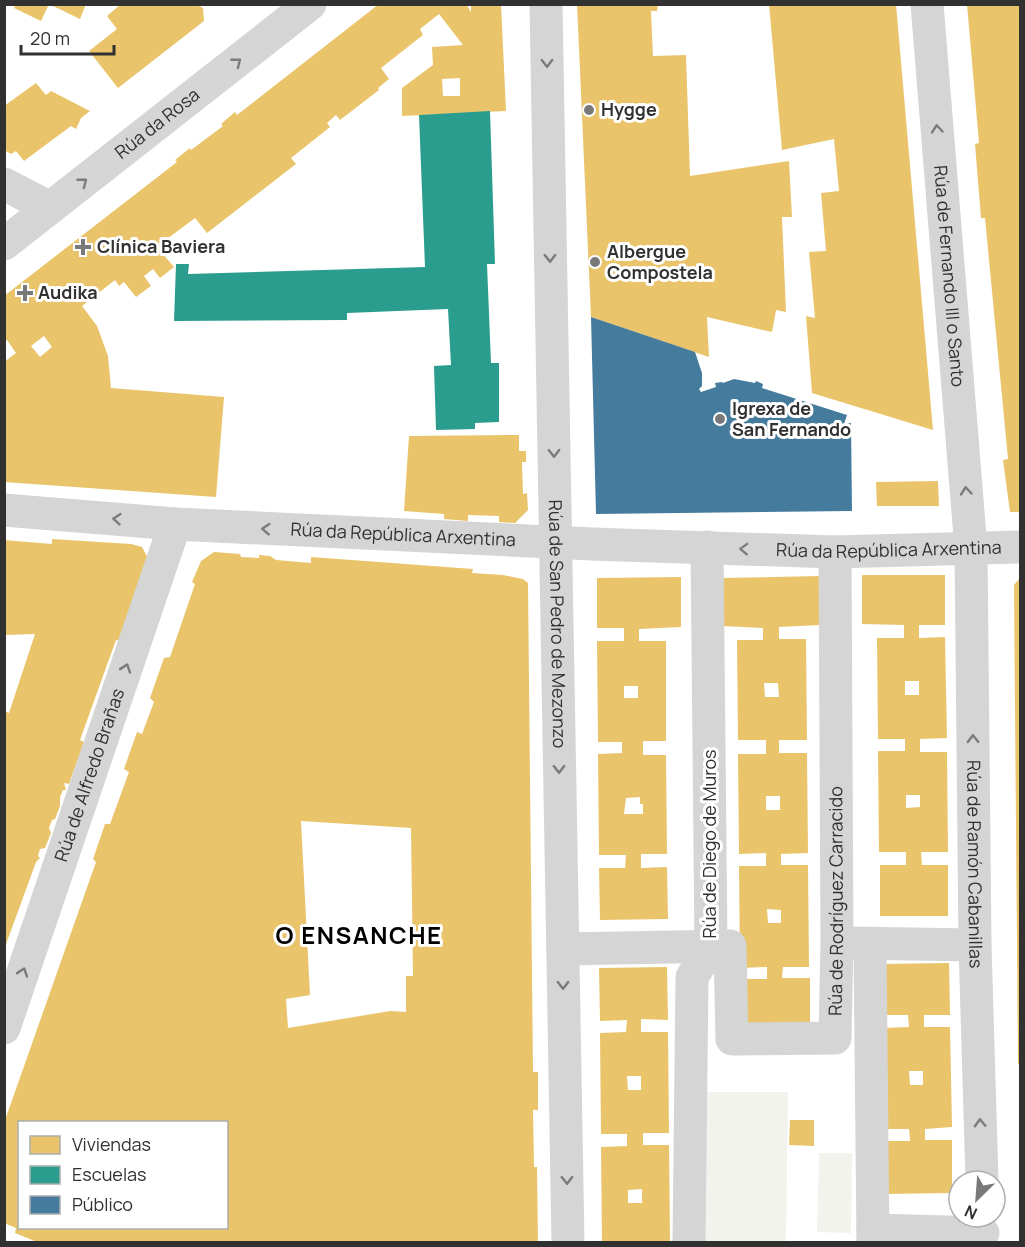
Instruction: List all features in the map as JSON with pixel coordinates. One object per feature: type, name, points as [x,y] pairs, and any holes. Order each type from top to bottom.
[{"type":"street","name":"Rúa de San Pedro de Mezonzo","points":[[546,4],[568,1242]]},
{"type":"street","name":"Rúa de Fernando III o Santo","points":[[927,4],[971,549]]},
{"type":"street","name":"Rúa da Rosa","points":[[4,244],[291,10]]},
{"type":"street","points":[[4,184],[50,208]]},
{"type":"street","name":"Rúa da República Arxentina","points":[[4,510],[175,524],[556,542],[835,552],[1020,547]]},
{"type":"street","name":"Rúa de Alfredo Brañas","points":[[4,1028],[175,524]]},
{"type":"street","name":"Rúa de Diego de Muros","points":[[689,1242],[692,977],[711,947],[707,547]]},
{"type":"street","name":"Rúa de Ramón Cabanillas","points":[[971,549],[975,945],[982,1169]]},
{"type":"street","name":"Rúa de Rodríguez Carracido","points":[[711,947],[730,946],[732,1039],[835,1038],[837,943],[835,552]]},
{"type":"street","points":[[837,943],[975,945]]},
{"type":"street","points":[[870,944],[873,1236],[983,1231]]},
{"type":"street","points":[[563,949],[711,947]]},
{"type":"shaded area","points":[[702,1092],[788,1092],[786,1242],[705,1242]]},
{"type":"shaded area","points":[[819,1153],[852,1153],[851,1233],[817,1232]]},
{"type":"building: Viviendas","points":[[16,4],[49,4],[41,21],[14,8]]},
{"type":"building: Viviendas","points":[[49,4],[86,4],[80,19]]},
{"type":"building: Viviendas","points":[[121,4],[196,4],[203,8],[204,21],[118,88],[89,51],[117,29],[107,16]]},
{"type":"building: Viviendas","points":[[379,4],[466,4],[471,12],[471,4],[501,4],[506,111],[402,116],[402,88],[433,65],[432,47],[463,45],[439,14],[420,29],[423,35],[381,68],[389,79],[378,88],[379,90],[340,120],[336,115],[327,123],[330,127],[291,158],[296,164],[207,233],[195,218],[163,242],[168,249],[162,253],[174,267],[160,278],[153,269],[144,276],[151,286],[136,297],[124,282],[119,286],[115,280],[82,306],[97,326],[108,356],[111,388],[224,397],[216,497],[4,482],[4,362],[16,353],[7,340],[4,342],[4,296],[177,162],[175,160],[190,148],[191,150],[223,126],[221,124],[235,112],[237,115]],"holes":[[[460,78],[460,96],[443,96],[442,79]],[[44,336],[52,347],[40,357],[31,346]]]},
{"type":"building: Viviendas","points":[[577,4],[658,4],[657,11],[651,11],[653,56],[686,55],[690,176],[789,161],[792,217],[782,217],[786,312],[776,310],[772,332],[707,317],[709,357],[591,317]]},
{"type":"building: Viviendas","points":[[769,4],[896,4],[933,430],[812,393],[806,316],[815,318],[809,252],[826,251],[821,193],[839,191],[834,139],[782,150]]},
{"type":"building: Viviendas","points":[[967,4],[1020,4],[1020,512],[1010,512],[1003,460],[1008,459],[985,218],[981,218],[975,144],[979,143]]},
{"type":"building: Viviendas","points":[[36,83],[46,95],[51,91],[90,111],[81,118],[76,129],[71,126],[24,161],[16,151],[11,154],[4,150],[4,106]]},
{"type":"building: Viviendas","points":[[519,435],[519,451],[526,451],[526,462],[522,462],[523,494],[527,493],[528,510],[515,523],[499,522],[499,516],[468,515],[468,521],[444,519],[444,514],[404,511],[409,436]]},
{"type":"building: Viviendas","points":[[938,481],[939,506],[877,506],[876,482]]},
{"type":"building: Viviendas","points":[[52,539],[131,544],[142,547],[149,560],[121,641],[116,640],[80,740],[84,742],[69,784],[64,783],[66,790],[63,790],[60,806],[49,828],[51,833],[45,848],[40,849],[38,856],[40,858],[36,862],[5,947],[4,711],[9,713],[35,634],[4,635],[4,540],[52,544]]},
{"type":"building: Viviendas","points":[[214,552],[240,554],[241,557],[270,556],[276,560],[311,563],[311,557],[473,569],[472,573],[503,575],[523,579],[528,583],[533,1072],[538,1072],[538,1110],[533,1110],[534,1167],[537,1167],[538,1242],[37,1242],[15,1233],[16,1228],[4,1223],[4,1123],[96,862],[93,859],[105,824],[110,824],[129,772],[124,769],[137,732],[142,734],[154,702],[150,698],[164,658],[170,657],[195,584],[192,582],[201,561]],"holes":[[[301,821],[411,828],[413,976],[406,976],[406,1012],[390,1011],[288,1028],[286,999],[310,995]]]},
{"type":"building: Viviendas","points":[[862,575],[945,575],[945,625],[919,625],[919,638],[945,637],[947,738],[920,739],[920,752],[947,752],[948,852],[921,852],[922,865],[948,865],[948,916],[880,916],[880,865],[906,865],[906,852],[879,852],[878,751],[905,751],[905,739],[878,739],[877,638],[904,638],[904,625],[862,624]],"holes":[[[905,681],[919,681],[919,695],[905,695]],[[906,795],[920,795],[920,807],[906,808]]]},
{"type":"building: Viviendas","points":[[820,576],[820,625],[779,627],[779,639],[806,639],[807,740],[779,740],[779,753],[807,753],[808,853],[781,854],[781,865],[808,865],[809,967],[783,967],[782,978],[810,978],[810,1031],[741,1033],[740,979],[767,979],[767,967],[740,968],[739,866],[766,866],[766,853],[739,854],[738,754],[766,754],[766,740],[738,740],[737,640],[763,640],[763,628],[722,626],[722,578]],"holes":[[[764,683],[778,683],[779,697],[765,697]],[[766,796],[780,796],[780,810],[766,810]],[[767,909],[781,910],[781,923],[768,923]]]},
{"type":"building: Viviendas","points":[[681,577],[681,627],[639,629],[639,641],[666,641],[666,741],[643,741],[643,755],[666,755],[667,854],[641,854],[641,868],[667,867],[668,919],[600,920],[599,868],[625,868],[626,855],[599,855],[598,754],[622,753],[622,742],[598,742],[597,641],[624,641],[624,628],[597,628],[597,578]],"holes":[[[624,686],[638,686],[638,698],[624,698]],[[640,797],[643,814],[624,814],[626,798]]]},
{"type":"building: Viviendas","points":[[1020,578],[1020,1064],[1018,1064],[1014,585]]},
{"type":"building: Viviendas","points":[[949,963],[950,1015],[924,1015],[924,1027],[950,1027],[952,1127],[925,1129],[925,1140],[952,1140],[952,1169],[947,1169],[947,1193],[883,1194],[883,1141],[910,1141],[909,1129],[882,1129],[882,1028],[909,1027],[908,1015],[882,1015],[882,964]],"holes":[[[909,1071],[923,1071],[923,1085],[910,1085]]]},
{"type":"building: Viviendas","points":[[667,967],[668,1020],[641,1019],[641,1032],[668,1032],[669,1133],[643,1133],[643,1145],[669,1145],[670,1242],[602,1242],[601,1147],[627,1146],[627,1134],[601,1134],[600,1033],[626,1032],[627,1020],[600,1021],[599,968]],"holes":[[[627,1076],[641,1076],[641,1090],[628,1090]],[[642,1189],[642,1203],[628,1203],[628,1190]]]},
{"type":"building: Viviendas","points":[[790,1120],[814,1120],[814,1146],[789,1145]]},
{"type":"building: Escuelas","points":[[490,111],[495,264],[487,264],[491,363],[499,363],[499,422],[475,423],[475,429],[436,430],[434,366],[451,365],[448,309],[347,313],[347,320],[174,321],[176,264],[189,264],[188,274],[425,267],[419,115]]},
{"type":"building: Público","name":"Igrexa de San Fernando","points":[[591,317],[695,352],[702,373],[702,386],[699,389],[701,392],[716,387],[715,383],[734,379],[755,383],[756,381],[763,384],[762,388],[847,415],[844,424],[851,423],[852,511],[596,514]]},
{"type":"place","name":"Hygge","points":[[589,110]]},
{"type":"place","name":"Clínica Baviera","points":[[83,247]]},
{"type":"place","name":"Albergue Compostela","points":[[595,262]]},
{"type":"place","name":"Audika","points":[[25,293]]},
{"type":"place","name":"Igrexa de San Fernando","points":[[720,419]]},
{"type":"district","name":"O ENSANCHE","points":[[359,936]]}]
